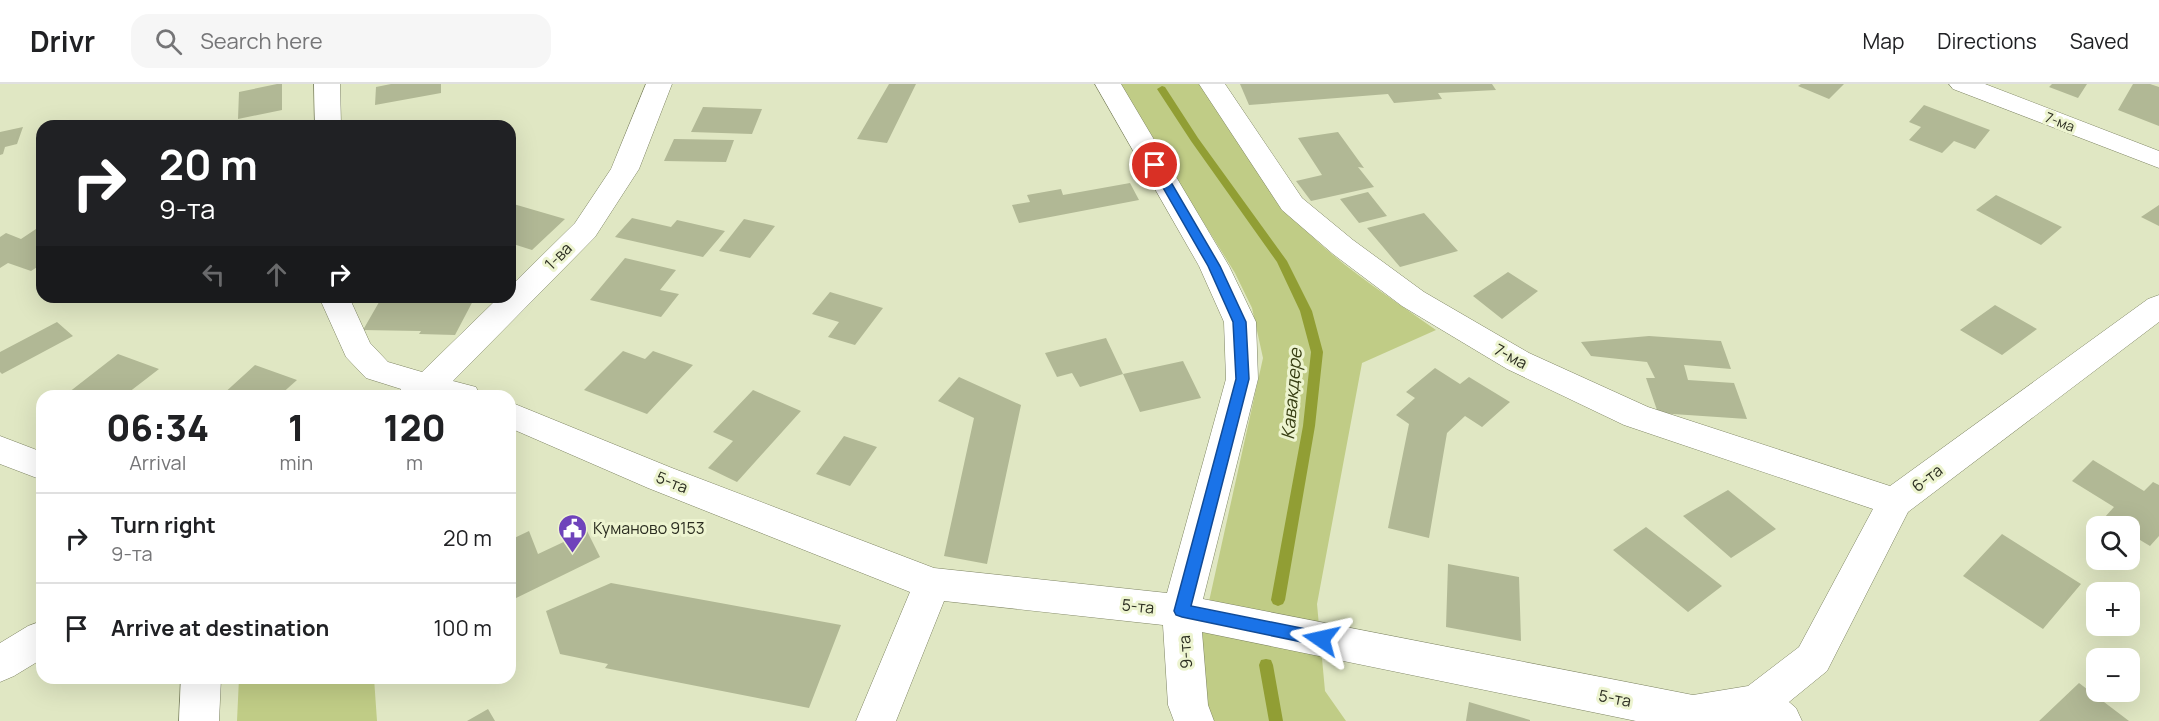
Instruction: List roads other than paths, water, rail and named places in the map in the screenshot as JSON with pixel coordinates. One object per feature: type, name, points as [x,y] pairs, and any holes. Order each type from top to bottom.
[{"type":"street","points":[[327,84],[328,120]]},
{"type":"street","name":"1-ва","points":[[516,298],[585,230],[625,169],[659,84]]},
{"type":"street","name":"9-та","points":[[1108,84],[1214,266],[1240,322],[1242,379],[1182,611],[1188,705],[1194,721]]},
{"type":"street","name":"7-ма","points":[[1212,84],[1292,204],[1343,247],[1413,299],[1518,361],[1636,416],[1895,502]]},
{"type":"street","name":"7-ма","points":[[1962,84],[2159,160]]},
{"type":"street","points":[[337,303],[357,349],[377,370],[419,390]]},
{"type":"street","name":"1-ва","points":[[422,390],[511,303]]},
{"type":"street","name":"6-та","points":[[1770,712],[1813,659],[1895,502],[2159,306]]},
{"type":"street","name":"5-та","points":[[516,417],[660,478],[932,584],[1182,611],[1693,714],[1770,712]]},
{"type":"street","points":[[0,449],[36,464]]},
{"type":"street","points":[[876,721],[932,584]]},
{"type":"street","points":[[0,664],[36,642]]},
{"type":"street","points":[[199,721],[201,684]]},
{"type":"waterway","name":"Кавакдере","points":[[1162,89],[1194,139],[1282,261],[1306,311],[1317,352],[1309,426],[1278,600]]},
{"type":"waterway","name":"Кавакдере","points":[[1266,665],[1276,721]]},
{"type":"place","name":"Куманово 9153","points":[[572,554]]}]
